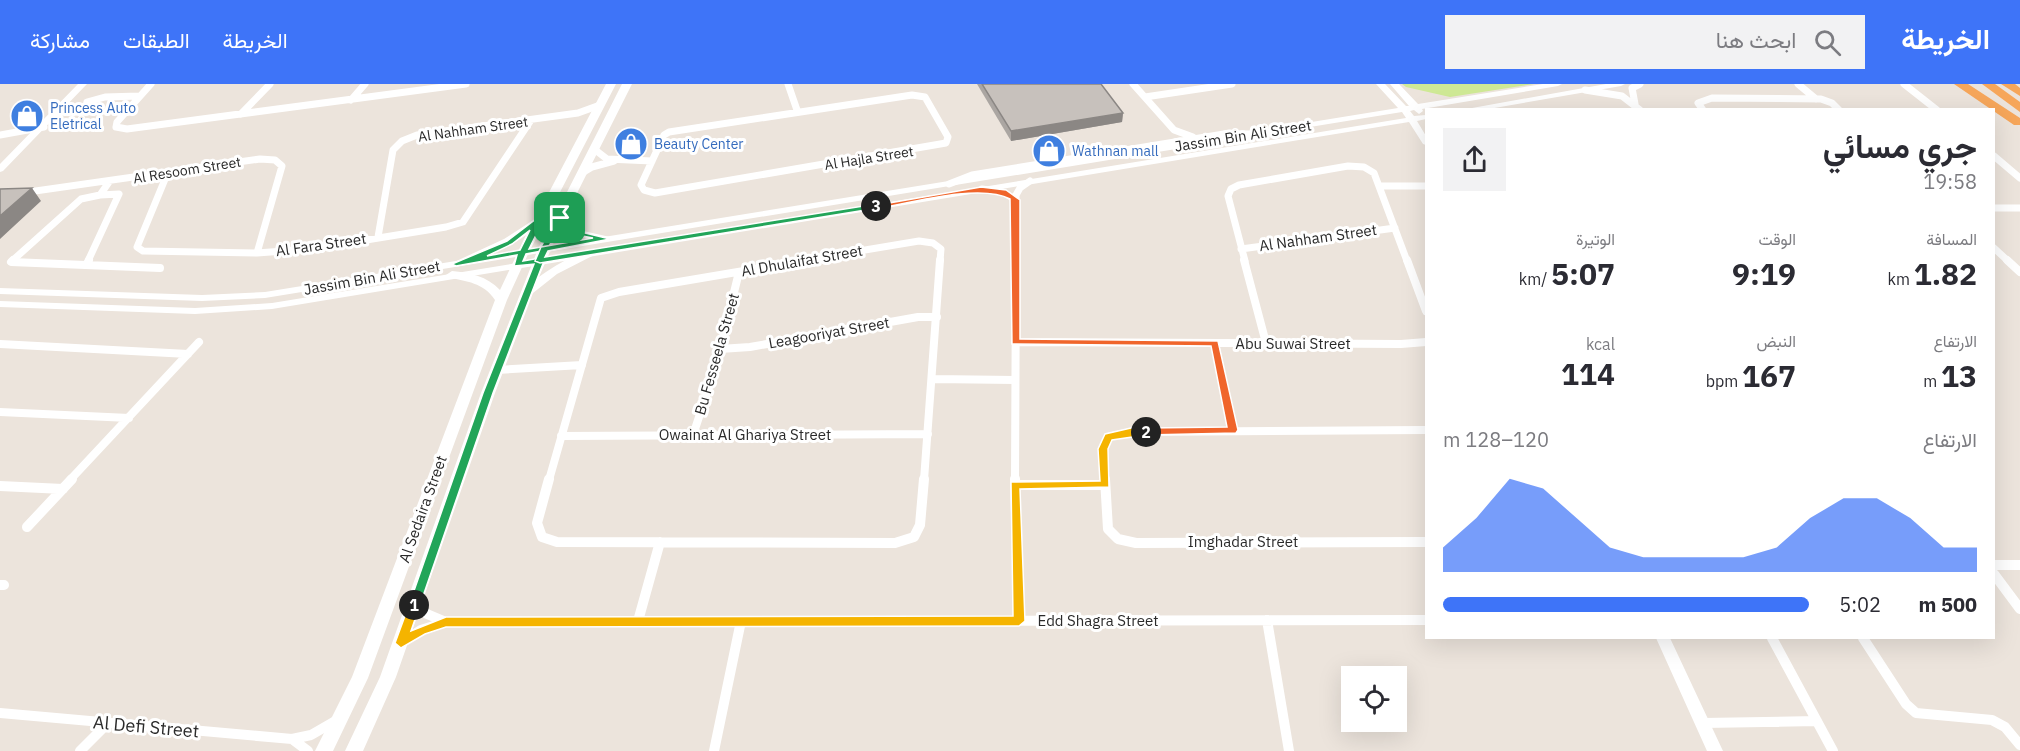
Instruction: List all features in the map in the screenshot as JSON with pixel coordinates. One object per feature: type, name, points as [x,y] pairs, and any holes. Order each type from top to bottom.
[{"type":"highway","points":[[1960,84],[2019,123]]},
{"type":"highway","points":[[1969,84],[2019,123]]},
{"type":"highway","points":[[1988,84],[2020,108]]},
{"type":"highway","points":[[2007,84],[2020,93]]},
{"type":"highway","points":[[2014,84],[2020,87]]},
{"type":"main road","name":"Al Sedaira Street","points":[[324,751],[360,678],[501,300],[523,252],[611,84]]},
{"type":"main road","name":"Al Sedaira Street","points":[[354,751],[401,643],[497,370],[542,255],[627,84]]},
{"type":"main road","points":[[560,218],[575,232],[606,239]]},
{"type":"main road","points":[[454,269],[510,242],[540,219]]},
{"type":"main road","points":[[528,292],[553,272],[594,252]]},
{"type":"main road","points":[[454,269],[487,283],[501,300]]},
{"type":"street","points":[[0,169],[44,127],[83,84]]},
{"type":"street","points":[[151,84],[117,122],[116,127],[127,129],[466,84]]},
{"type":"street","points":[[241,114],[270,84]]},
{"type":"street","points":[[351,100],[365,84]]},
{"type":"street","points":[[788,84],[797,111]]},
{"type":"street","points":[[1133,84],[1174,130],[1200,138]]},
{"type":"street","points":[[1145,97],[1232,84]]},
{"type":"street","points":[[1394,84],[1425,118]]},
{"type":"street","name":"Jassim Bin Ali Street","points":[[0,303],[220,311],[272,306],[454,269],[523,252],[542,255],[594,252],[1030,181],[1385,119],[1405,110],[1558,84]]},
{"type":"street","points":[[1477,108],[1621,84]]},
{"type":"street","points":[[1638,107],[1632,88],[1640,84]]},
{"type":"street","points":[[1798,84],[1813,99]]},
{"type":"street","points":[[1904,84],[1934,108]]},
{"type":"street","points":[[1381,85],[1405,110],[1425,139]]},
{"type":"street","points":[[1381,85],[1386,99],[1385,119],[1407,127],[1425,139]]},
{"type":"street","points":[[1583,90],[1617,94],[1638,107]]},
{"type":"street","points":[[1403,92],[1444,104]]},
{"type":"street","points":[[96,93],[109,97]]},
{"type":"street","name":"Al Hajla Street","points":[[920,95],[925,97],[948,137],[946,143],[939,146],[655,193],[644,190],[641,185],[664,135],[669,132],[797,111],[920,95]]},
{"type":"street","points":[[87,102],[109,97],[139,96]]},
{"type":"street","points":[[1702,108],[1698,103],[1712,98],[1813,99],[1828,101],[1837,108]]},
{"type":"street","name":"Al Nahham Street","points":[[378,237],[393,150],[402,141],[417,135],[572,114],[600,105]]},
{"type":"street","name":"Al Nahham Street","points":[[572,114],[586,115],[593,119]]},
{"type":"street","name":"Jassim Bin Ali Street","points":[[0,291],[136,297],[244,297],[304,290],[454,269],[517,264],[542,255],[606,239],[1255,134],[1385,119],[1425,119]]},
{"type":"street","name":"Al Fara Street","points":[[168,172],[137,247],[152,253],[257,253],[311,249],[446,227],[463,222],[531,120]]},
{"type":"street","points":[[0,135],[44,127]]},
{"type":"street","points":[[1168,143],[1174,137],[1174,130]]},
{"type":"street","points":[[14,134],[33,137]]},
{"type":"street","points":[[949,184],[972,175],[1200,138],[1255,134]]},
{"type":"street","points":[[594,149],[599,154],[616,161]]},
{"type":"street","points":[[1995,157],[2020,178]]},
{"type":"street","name":"Al Resoom Street","points":[[0,196],[260,159],[275,160],[282,165],[257,253]]},
{"type":"street","points":[[582,173],[592,167],[616,161],[652,161]]},
{"type":"street","points":[[1266,343],[1228,196],[1228,191],[1236,186],[1348,166],[1364,167],[1374,173],[1425,308]]},
{"type":"street","points":[[1019,621],[1015,485],[1016,200],[1017,192],[1030,181]]},
{"type":"street","points":[[100,195],[108,182]]},
{"type":"street","points":[[1380,186],[1425,186]]},
{"type":"street","points":[[981,189],[1003,192],[1016,200]]},
{"type":"street","points":[[87,264],[119,194],[81,199],[11,262],[160,268]]},
{"type":"street","points":[[1995,208],[2020,208]]},
{"type":"street","name":"Al Nahham Street","points":[[1241,249],[1395,228]]},
{"type":"street","name":"Al Dhulaifat Street","points":[[919,241],[933,243],[941,249],[937,317],[920,525],[914,537],[896,543],[557,542],[542,537],[537,523],[601,298],[619,292],[919,241]]},
{"type":"street","points":[[1995,249],[2020,272]]},
{"type":"street","name":"Bu Fesseela Street","points":[[693,435],[720,349],[739,272]]},
{"type":"street","name":"Leagooriyat Street","points":[[720,349],[750,347],[918,317],[937,317]]},
{"type":"street","points":[[27,527],[199,342]]},
{"type":"street","name":"Abu Suwai Street","points":[[1015,342],[1425,342]]},
{"type":"street","points":[[1215,343],[1233,430]]},
{"type":"street","points":[[0,344],[188,354]]},
{"type":"street","points":[[497,370],[582,365]]},
{"type":"street","points":[[933,379],[1015,380]]},
{"type":"street","points":[[0,412],[129,418]]},
{"type":"street","name":"Imghadar Street","points":[[1425,430],[1131,432],[1108,437],[1103,449],[1108,529],[1118,539],[1136,543],[1425,542]]},
{"type":"street","name":"Owainat Al Ghariya Street","points":[[561,436],[928,434]]},
{"type":"street","points":[[1015,485],[1105,485]]},
{"type":"street","points":[[0,486],[63,489]]},
{"type":"street","points":[[638,621],[660,542]]},
{"type":"street","points":[[1995,565],[2020,565]]},
{"type":"street","points":[[1995,575],[2020,609]]},
{"type":"street","name":"Edd Shagra Street","points":[[415,603],[428,614],[446,622]]},
{"type":"street","points":[[1267,620],[1289,751]]},
{"type":"street","name":"Edd Shagra Street","points":[[401,643],[421,630],[446,622],[1425,620]]},
{"type":"street","points":[[714,751],[741,621]]},
{"type":"street","points":[[1663,639],[1715,751]]},
{"type":"street","points":[[1773,639],[1833,751]]},
{"type":"street","points":[[1864,639],[1906,704],[1917,713],[1992,720],[2005,727],[2020,745]]},
{"type":"street","name":"Al Defi Street","points":[[0,713],[292,739],[321,730],[341,717]]},
{"type":"street","points":[[1702,723],[1817,721]]},
{"type":"street","points":[[80,751],[107,724]]},
{"type":"street","points":[[292,739],[308,751]]},
{"type":"green space","points":[[1402,84],[1534,84],[1450,97],[1406,87]]},
{"type":"building","name":"Wathnan mall","points":[[982,84],[1101,84],[1123,113],[1011,131]]},
{"type":"building","points":[[32,188],[0,216],[0,189]]},
{"type":"place","name":"Princess Auto Eletrical","points":[[27,116]]},
{"type":"place","name":"Beauty Center","points":[[631,144]]},
{"type":"place","name":"Wathnan mall","points":[[1049,151]]},
{"type":"route","points":[[560,218],[544,249],[523,252],[456,264],[493,251],[510,242],[540,219],[523,252],[517,264],[540,261],[488,393],[401,643],[421,630],[446,622],[1019,621],[1015,485],[1105,485],[1103,449],[1108,437],[1131,432],[1233,430],[1215,343],[1015,342],[1016,200],[1003,192],[981,189],[540,261],[544,249],[606,239],[581,235],[567,227],[560,218]]}]
